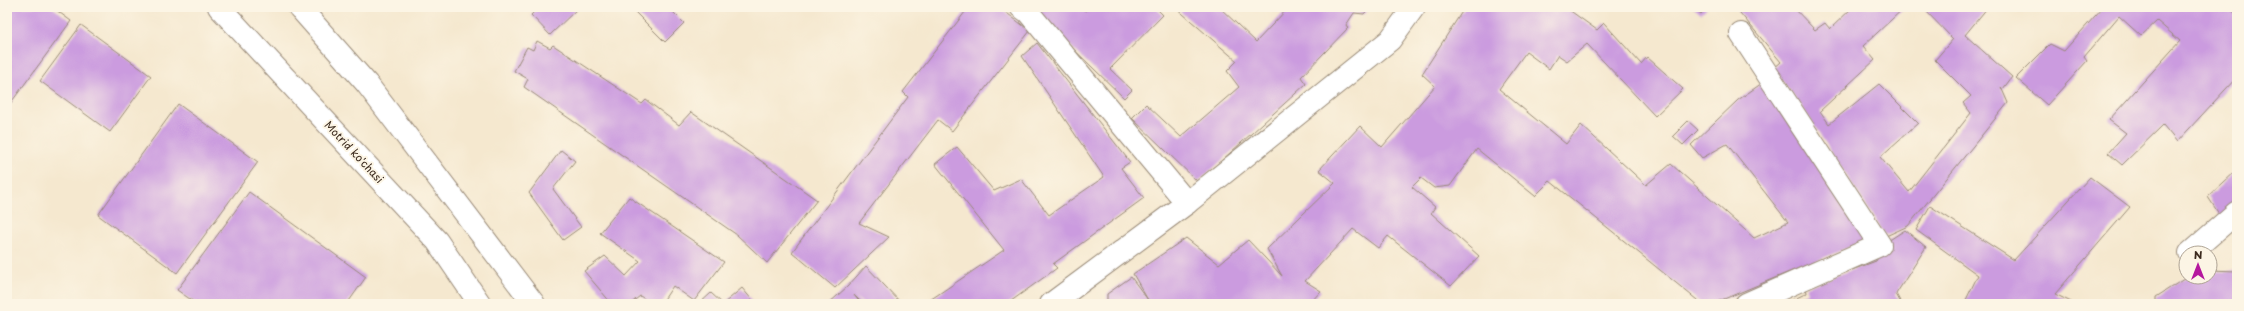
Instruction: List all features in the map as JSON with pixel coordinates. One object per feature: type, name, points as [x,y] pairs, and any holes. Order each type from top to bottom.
[{"type":"street","name":"Motrid ko'chasi","points":[[219,7],[437,241],[480,304]]},
{"type":"street","points":[[299,7],[367,84],[534,304]]},
{"type":"street","points":[[1021,7],[1028,12],[1187,203]]},
{"type":"street","points":[[1051,304],[1187,203],[1390,40],[1414,7]]},
{"type":"street","points":[[1741,34],[1880,245],[1746,304]]},
{"type":"street","points":[[2199,245],[2237,212]]},
{"type":"building","points":[[7,7],[52,7],[71,21],[7,108]]},
{"type":"building","points":[[539,7],[579,7],[550,35],[531,15]]},
{"type":"building","points":[[630,7],[668,7],[684,23],[665,42]]},
{"type":"building","points":[[969,7],[999,7],[1030,31],[952,131],[938,120],[859,223],[889,237],[835,288],[792,252],[908,97],[903,92]]},
{"type":"building","points":[[1030,7],[1081,7],[1085,11],[1090,7],[1155,7],[1163,15],[1110,69],[1132,90],[1124,98]]},
{"type":"building","points":[[1175,7],[1219,7],[1256,42],[1289,7],[1370,7],[1364,14],[1354,13],[1346,25],[1348,28],[1301,77],[1306,84],[1198,182],[1132,118],[1146,104],[1181,137],[1239,87],[1227,71],[1237,61]]},
{"type":"building","points":[[1465,7],[1565,7],[1597,30],[1604,23],[1641,64],[1647,57],[1683,89],[1655,116],[1587,44],[1567,61],[1558,55],[1549,69],[1526,52],[1499,89],[1566,144],[1581,125],[1646,185],[1671,164],[1754,238],[1788,222],[1727,144],[1702,158],[1691,145],[1738,100],[1765,81],[1811,147],[1864,241],[1712,304],[1702,304],[1550,181],[1535,196],[1477,149],[1450,186],[1434,188],[1421,178],[1412,187],[1435,207],[1431,213],[1479,256],[1451,286],[1388,236],[1378,248],[1353,229],[1305,281],[1321,291],[1309,304],[1107,304],[1107,294],[1131,277],[1148,300],[1133,274],[1186,238],[1219,264],[1248,240],[1282,276],[1267,249],[1335,183],[1319,170],[1360,126],[1382,147],[1435,86],[1422,74]]},
{"type":"building","points":[[1693,7],[1707,7],[1701,14]]},
{"type":"building","points":[[1735,7],[1793,7],[1815,30],[1825,23],[1830,29],[1853,7],[1905,7],[1863,46],[1875,60],[1820,111],[1829,124],[1879,84],[1918,123],[1880,157],[1909,192],[1971,113],[1963,103],[1971,96],[1935,60],[1953,39],[1922,7],[1988,7],[1965,35],[2012,77],[2003,89],[2001,87],[2008,103],[1908,226],[1886,236],[1800,104],[1773,69],[1781,62]]},
{"type":"building","points":[[2103,7],[2228,7],[2237,15],[2237,77],[2177,142],[2163,125],[2122,165],[2108,153],[2126,133],[2109,120],[2180,41],[2157,21],[2141,36],[2119,16],[2084,57],[2087,61],[2047,105],[2016,78],[2050,44],[2064,51]]},
{"type":"building","points":[[81,25],[151,76],[110,132],[40,81]]},
{"type":"building","points":[[537,41],[550,48],[553,45],[642,104],[646,100],[679,125],[691,112],[817,200],[767,263],[737,235],[524,87],[528,79],[514,71],[527,47],[533,50]]},
{"type":"building","points":[[1037,43],[1130,162],[1121,168],[1144,198],[1053,264],[1057,268],[1007,304],[924,304],[1004,250],[935,164],[957,147],[994,191],[1021,179],[1049,215],[1104,177],[1022,56]]},
{"type":"building","points":[[178,104],[258,162],[177,273],[98,215]]},
{"type":"building","points":[[1688,121],[1698,130],[1683,145],[1673,136]]},
{"type":"building","points":[[561,150],[575,161],[553,189],[581,227],[563,240],[529,193]]},
{"type":"building","points":[[2237,170],[2237,203],[2221,217],[2208,197]]},
{"type":"building","points":[[2090,177],[2130,207],[2055,294],[2075,304],[1964,304],[1978,275],[1916,230],[1930,206],[2014,260]]},
{"type":"building","points":[[249,192],[366,277],[347,304],[197,304],[177,290]]},
{"type":"building","points":[[629,197],[724,262],[694,301],[673,286],[661,304],[652,304],[640,296],[630,304],[612,304],[584,271],[605,256],[626,276],[640,261],[600,233]]},
{"type":"building","points":[[1905,230],[1926,247],[1896,294],[1901,303],[1784,304],[1807,293],[1806,287],[1876,261],[1888,241]]},
{"type":"building","points":[[866,266],[902,304],[863,304],[854,295],[861,304],[828,304],[847,287]]},
{"type":"building","points":[[2218,270],[2237,271],[2237,304],[2156,304],[2156,297],[2178,283],[2178,285],[2218,285]]},
{"type":"building","points":[[742,288],[753,301],[750,304],[723,304]]},
{"type":"building","points":[[711,293],[723,304],[699,304]]}]
